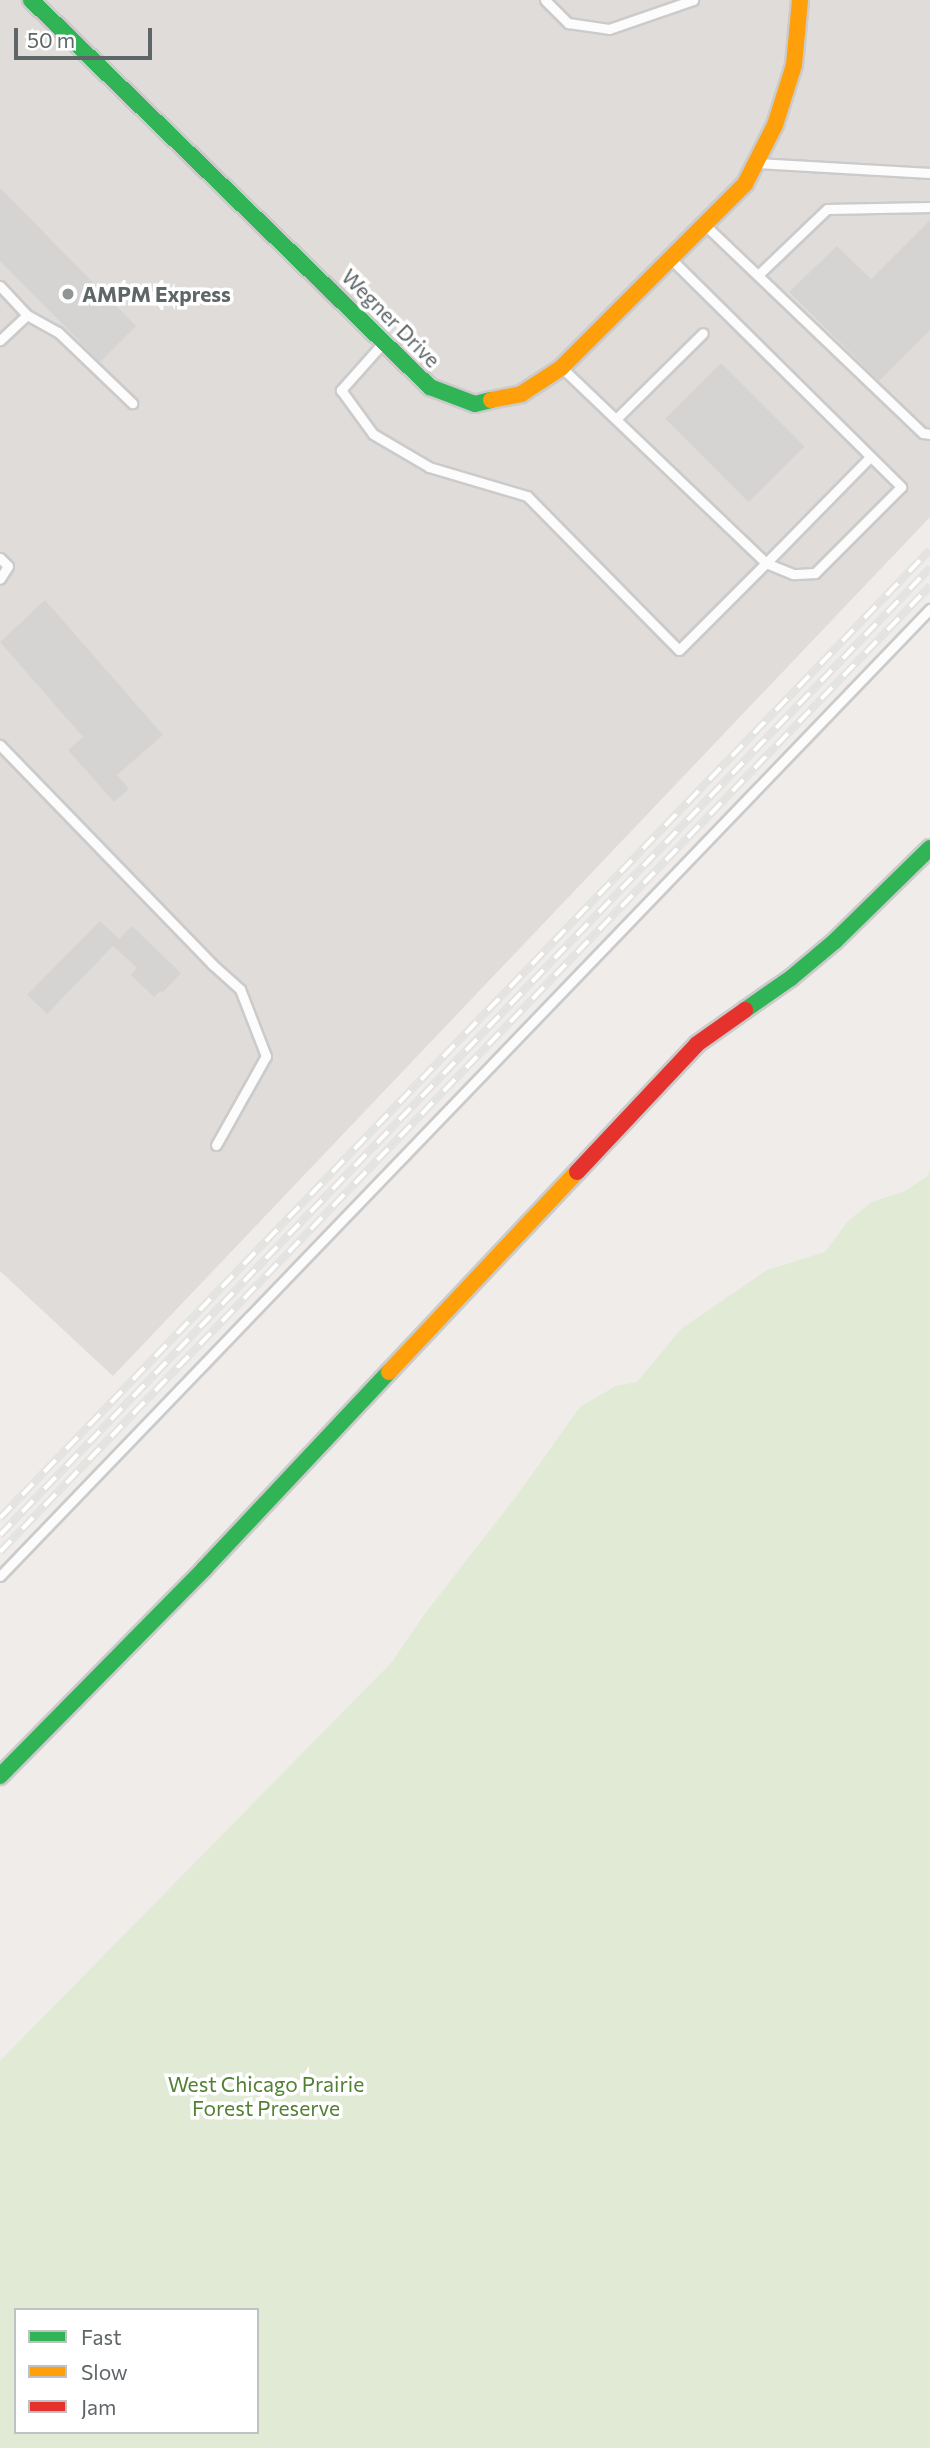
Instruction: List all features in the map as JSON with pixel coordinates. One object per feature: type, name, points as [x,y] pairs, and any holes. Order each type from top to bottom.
[{"type":"street","name":"Wegner Drive","points":[[31,0],[385,340],[430,387],[475,404],[521,394],[561,368],[744,184],[775,125],[794,65],[800,0]]},
{"type":"street","points":[[0,1776],[204,1569],[697,1044],[791,978],[835,941],[930,848]]},
{"type":"lane","points":[[545,0],[568,23],[609,29],[693,0]]},
{"type":"lane","points":[[755,163],[930,173]]},
{"type":"lane","points":[[758,275],[827,209],[930,207]]},
{"type":"lane","points":[[704,224],[923,433],[930,434]]},
{"type":"lane","points":[[561,368],[765,563],[793,575],[815,573],[901,487],[670,258]]},
{"type":"lane","points":[[0,286],[27,315],[58,331],[132,403]]},
{"type":"lane","points":[[0,340],[27,315]]},
{"type":"lane","points":[[616,419],[703,333]]},
{"type":"lane","points":[[385,340],[341,390],[373,434],[429,467],[527,496],[679,650],[870,457]]},
{"type":"lane","points":[[0,558],[8,566],[0,579]]},
{"type":"lane","points":[[0,1576],[930,609]]},
{"type":"lane","points":[[0,745],[212,964],[240,989],[266,1056],[216,1145]]},
{"type":"shaded area","points":[[0,0],[930,0],[930,517],[113,1376],[0,1271]]},
{"type":"green space","name":"West Chicago Prairie Forest Preserve","points":[[930,1169],[930,2448],[0,2448],[0,2061],[392,1662],[424,1615],[518,1494],[580,1407],[616,1386],[637,1382],[681,1329],[767,1270],[825,1252],[848,1221],[872,1202],[905,1191],[928,1176]]},
{"type":"building","name":"AMPM Express","points":[[0,188],[136,326],[100,362],[0,261]]},
{"type":"building","points":[[930,220],[930,330],[879,381],[789,292],[837,246],[871,279]]},
{"type":"building","points":[[721,363],[804,446],[749,502],[665,419]]},
{"type":"building","points":[[45,600],[163,735],[117,775],[129,789],[114,802],[68,750],[83,737],[0,642]]},
{"type":"building","points":[[100,921],[119,939],[132,926],[181,973],[163,992],[160,991],[154,997],[131,975],[137,968],[113,946],[47,1014],[27,995]]},
{"type":"railway","points":[[0,1518],[930,550]]},
{"type":"railway","points":[[0,1535],[930,568]]},
{"type":"railway","points":[[0,1552],[930,586]]},
{"type":"traffic: fast","points":[[31,0],[430,387],[475,404],[491,400]]},
{"type":"traffic: fast","points":[[745,1010],[791,978],[835,941],[930,848]]},
{"type":"traffic: fast","points":[[0,1776],[204,1569],[389,1372]]},
{"type":"traffic: slow","points":[[491,400],[521,394],[561,368],[745,184],[775,125],[794,65],[800,0]]},
{"type":"traffic: slow","points":[[389,1372],[577,1172]]},
{"type":"traffic: jam","points":[[577,1172],[697,1044],[745,1010]]},
{"type":"place","name":"AMPM Express","points":[[68,294]]}]
